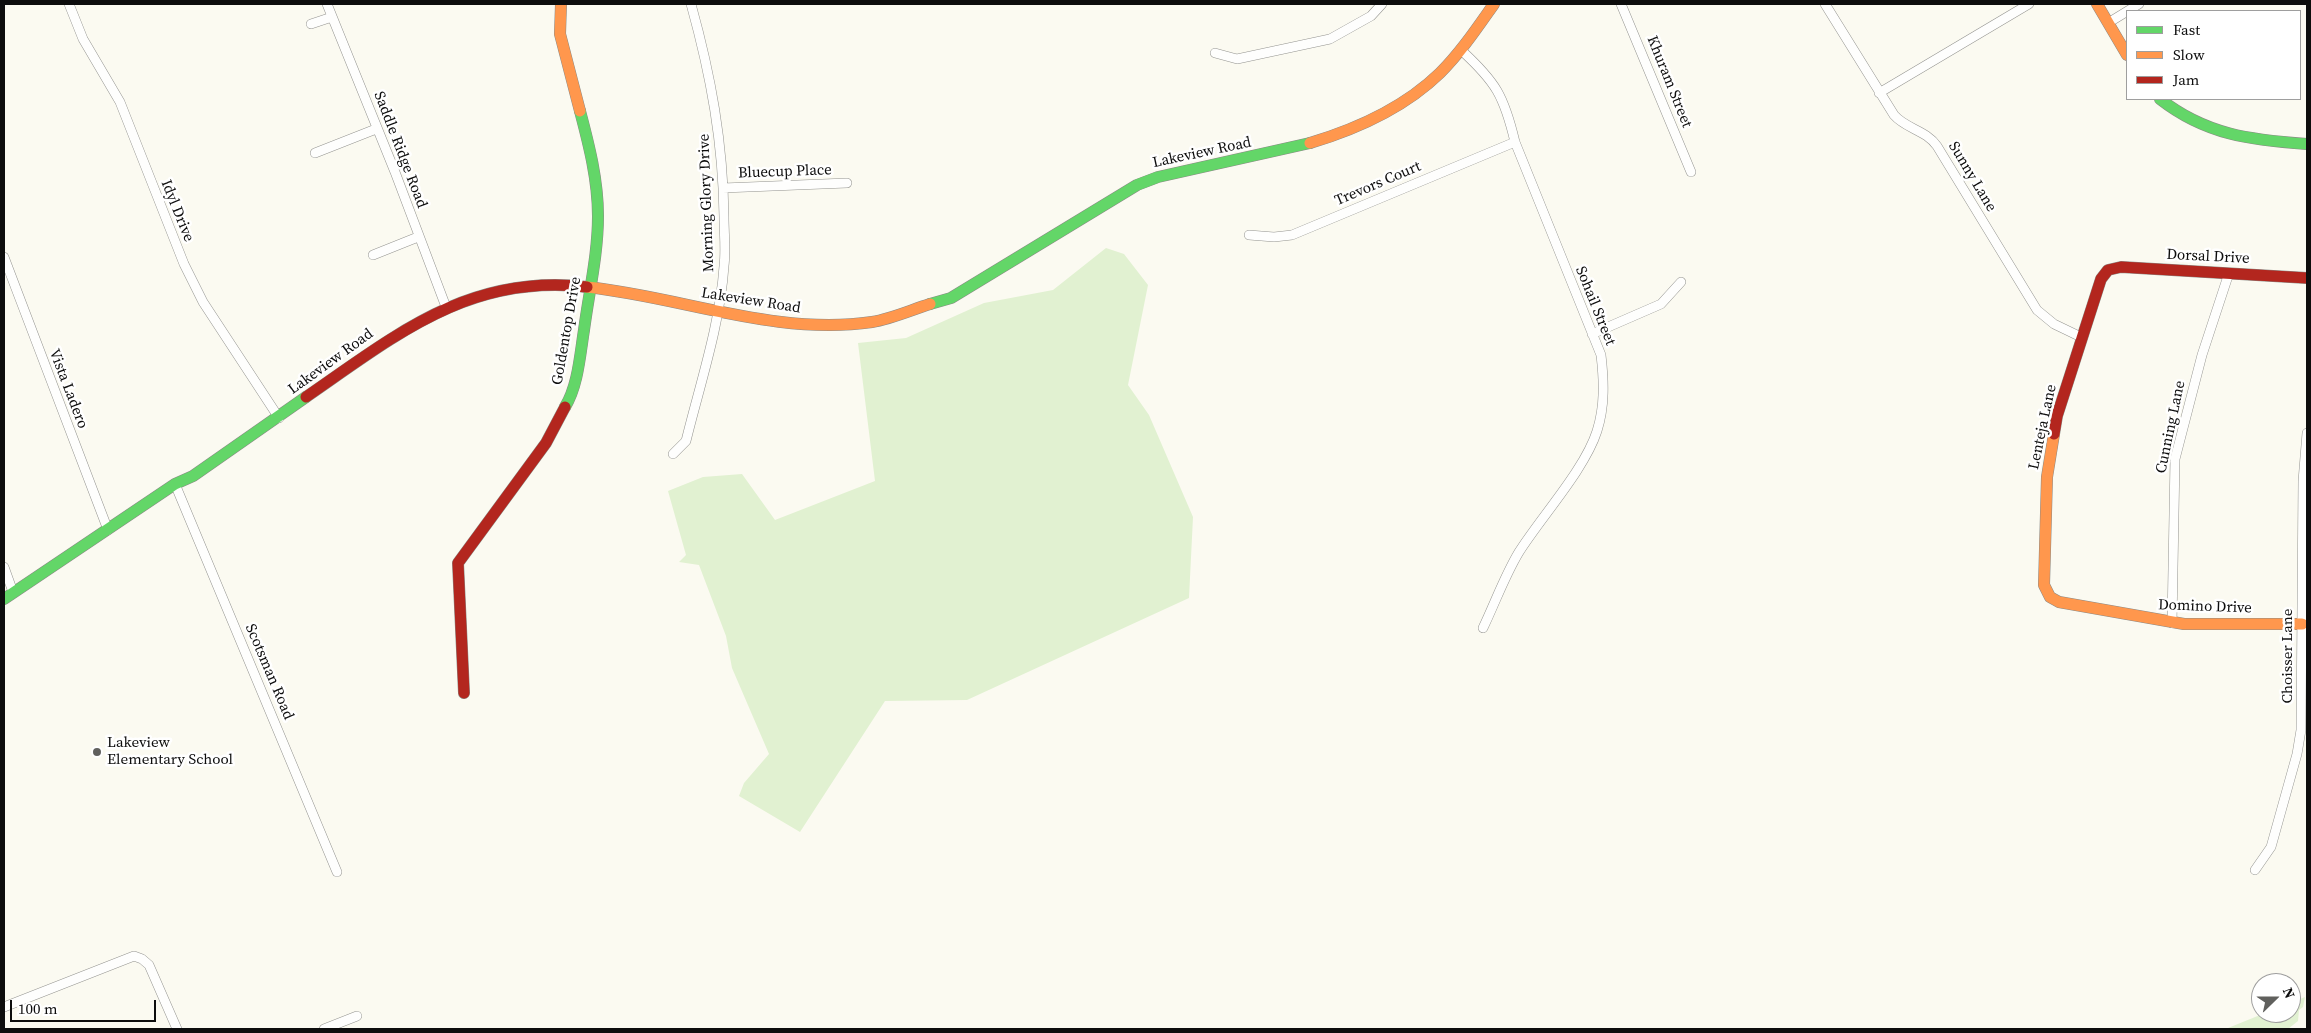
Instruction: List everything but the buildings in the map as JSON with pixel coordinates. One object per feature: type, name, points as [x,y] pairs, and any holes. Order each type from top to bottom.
[{"type":"street","name":"Idyl Drive","points":[[69,4],[83,39],[120,102],[188,272],[203,302],[279,418]]},
{"type":"street","name":"Saddle Ridge Road","points":[[327,4],[395,172],[446,307]]},
{"type":"street","name":"Goldentop Drive","points":[[464,693],[458,562],[546,443],[570,400],[592,287],[598,214],[593,161],[560,34],[561,4]]},
{"type":"street","name":"Morning Glory Drive","points":[[673,454],[686,441],[718,312],[724,266],[723,188],[718,122],[707,62],[691,4]]},
{"type":"street","points":[[1215,53],[1237,59],[1330,39],[1371,16],[1382,4]]},
{"type":"street","name":"Lakeview Road","points":[[9,596],[175,484],[193,476],[279,418],[407,326],[446,307],[510,288],[556,283],[592,287],[775,322],[824,325],[873,322],[951,298],[1137,185],[1158,177],[1295,148],[1338,135],[1389,110],[1439,74],[1461,50],[1494,4]]},
{"type":"street","name":"Khuram Street","points":[[1621,4],[1691,172]]},
{"type":"street","name":"Sunny Lane","points":[[1825,4],[1880,93],[1900,121],[1926,135],[1934,142],[2037,310],[2054,324],[2081,337]]},
{"type":"street","points":[[1880,93],[2029,4]]},
{"type":"street","points":[[2097,4],[2126,53]]},
{"type":"street","points":[[2108,22],[2126,12]]},
{"type":"street","points":[[311,24],[332,17]]},
{"type":"street","name":"Sohail Street","points":[[1461,50],[1485,72],[1498,89],[1507,109],[1515,142],[1601,356],[1604,376],[1604,401],[1597,432],[1582,459],[1518,554],[1483,628]]},
{"type":"street","points":[[2161,100],[2186,118],[2235,137],[2307,144]]},
{"type":"street","points":[[314,153],[376,129]]},
{"type":"street","name":"Trevors Court","points":[[1249,235],[1274,237],[1292,234],[1515,142]]},
{"type":"street","name":"Bluecup Place","points":[[723,188],[847,183]]},
{"type":"street","points":[[373,255],[418,237]]},
{"type":"street","name":"Vista Ladero","points":[[4,257],[108,530]]},
{"type":"street","name":"Dorsal Drive","points":[[2108,270],[2121,267],[2307,278]]},
{"type":"street","name":"Lenteja Lane","points":[[2050,597],[2044,585],[2048,461],[2057,416],[2081,337],[2101,279],[2108,270]]},
{"type":"street","name":"Cunning Lane","points":[[2172,623],[2175,459],[2202,356],[2229,273]]},
{"type":"street","points":[[1592,334],[1661,304],[1681,282]]},
{"type":"street","name":"Choisser Lane","points":[[2255,870],[2271,847],[2300,741],[2303,481],[2307,433]]},
{"type":"street","name":"Scotsman Road","points":[[175,484],[337,872]]},
{"type":"street","points":[[4,568],[9,596]]},
{"type":"street","name":"Domino Drive","points":[[2050,597],[2065,604],[2172,623],[2302,624]]},
{"type":"street","points":[[4,1007],[134,956],[142,959],[149,965],[177,1029]]},
{"type":"street","points":[[324,1029],[357,1016]]},
{"type":"green space","points":[[1106,248],[1124,254],[1148,285],[1128,385],[1149,415],[1193,517],[1189,598],[967,700],[885,701],[800,832],[739,796],[744,783],[769,754],[732,668],[726,636],[699,565],[679,562],[686,555],[668,491],[703,477],[742,474],[775,520],[875,481],[858,343],[906,338],[984,303],[1053,290]]},
{"type":"green space","points":[[2305,997],[2301,1008],[2301,999]]},
{"type":"green space","points":[[2251,1019],[2251,1023],[2296,1023],[2288,1029],[2228,1028]]},
{"type":"traffic: fast","points":[[2161,100],[2194,121],[2230,134],[2307,144]]},
{"type":"traffic: fast","points":[[565,407],[573,390],[578,370],[598,230],[595,176],[580,111]]},
{"type":"traffic: fast","points":[[930,304],[951,298],[1137,185],[1158,177],[1310,143]]},
{"type":"traffic: fast","points":[[4,599],[175,484],[193,476],[306,397]]},
{"type":"traffic: slow","points":[[561,4],[560,34],[580,111]]},
{"type":"traffic: slow","points":[[1310,143],[1363,124],[1412,96],[1440,73],[1455,57],[1494,4]]},
{"type":"traffic: slow","points":[[2097,4],[2126,53]]},
{"type":"traffic: slow","points":[[587,287],[623,292],[729,314],[800,324],[836,325],[879,321],[930,304]]},
{"type":"traffic: slow","points":[[2054,434],[2047,477],[2044,585],[2050,597],[2059,602],[2184,624],[2302,624]]},
{"type":"traffic: jam","points":[[2054,434],[2057,416],[2101,279],[2108,270],[2121,267],[2307,278]]},
{"type":"traffic: jam","points":[[306,397],[404,331],[470,299],[506,290],[545,285],[587,287]]},
{"type":"traffic: jam","points":[[464,693],[458,563],[546,443],[565,407]]},
{"type":"place","name":"Lakeview Elementary School","points":[[97,752]]}]
